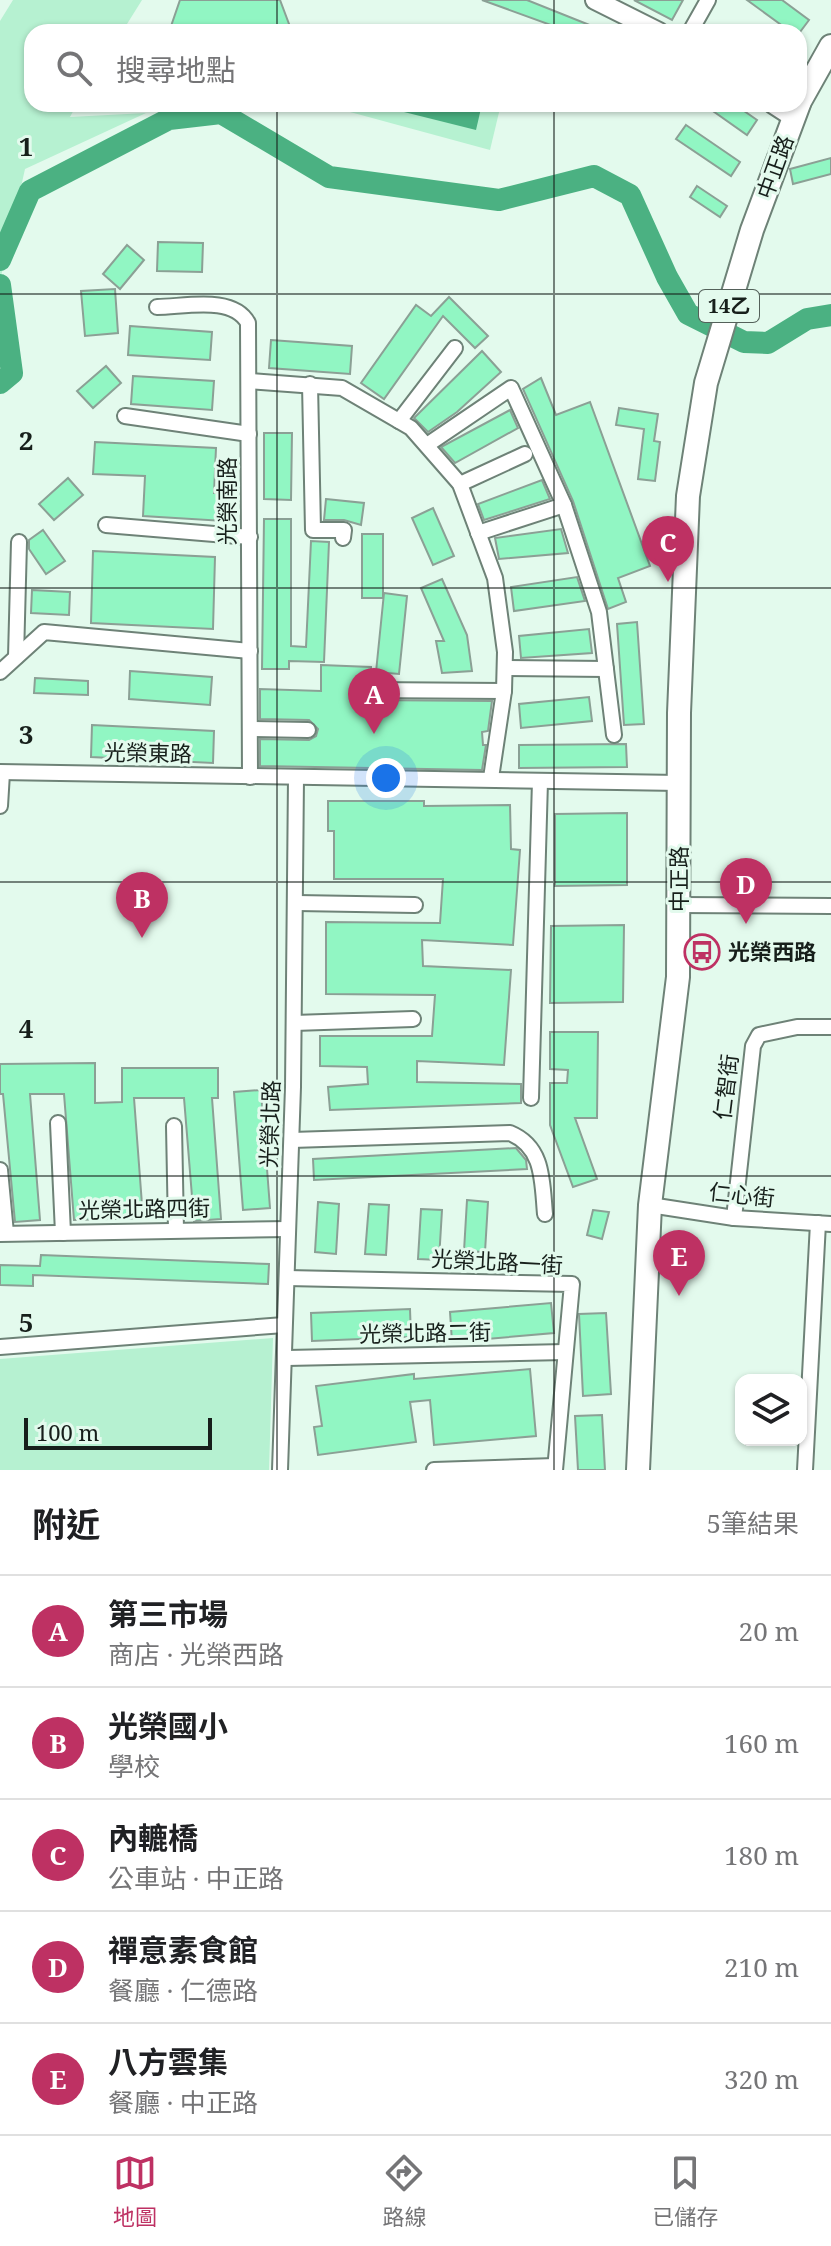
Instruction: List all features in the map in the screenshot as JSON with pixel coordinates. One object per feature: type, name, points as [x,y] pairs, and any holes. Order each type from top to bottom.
[{"type":"main road","name":"中正路","points":[[807,90],[831,46]]},
{"type":"main road","name":"中正路","points":[[638,1470],[650,1205],[678,977],[679,783],[688,496],[706,383],[752,230],[796,112]]},
{"type":"street","points":[[595,0],[643,24]]},
{"type":"street","points":[[694,24],[708,0]]},
{"type":"street","name":"光榮南路","points":[[157,307],[226,306],[243,314],[249,334],[250,777]]},
{"type":"street","points":[[399,421],[455,348]]},
{"type":"street","points":[[249,381],[342,388],[399,421],[427,445],[460,484],[495,578],[507,668],[491,778]]},
{"type":"street","points":[[310,384],[313,530],[344,530],[343,538]]},
{"type":"street","points":[[427,445],[511,388],[564,505],[599,612],[614,735]]},
{"type":"street","points":[[125,416],[249,434]]},
{"type":"street","points":[[460,484],[525,454]]},
{"type":"street","points":[[478,533],[564,505]]},
{"type":"street","points":[[106,525],[250,537]]},
{"type":"street","points":[[16,657],[19,542]]},
{"type":"street","points":[[0,672],[44,632],[250,651]]},
{"type":"street","points":[[507,668],[606,669]]},
{"type":"street","points":[[365,690],[504,691]]},
{"type":"street","points":[[250,729],[308,730]]},
{"type":"street","points":[[0,806],[1,772]]},
{"type":"street","name":"光榮東路","points":[[1,772],[296,778]]},
{"type":"street","points":[[296,778],[491,778],[679,783]]},
{"type":"street","name":"光榮北路","points":[[280,1470],[287,1358],[284,1325],[292,1140],[296,778]]},
{"type":"street","points":[[531,1098],[540,781]]},
{"type":"street","points":[[297,903],[415,905]]},
{"type":"street","points":[[679,905],[831,906]]},
{"type":"street","points":[[294,1023],[413,1019]]},
{"type":"street","name":"仁智街","points":[[734,1218],[753,1046],[759,1035],[797,1027],[831,1027]]},
{"type":"street","points":[[58,1123],[63,1233]]},
{"type":"street","points":[[174,1126],[176,1230]]},
{"type":"street","points":[[292,1140],[510,1133],[523,1138],[540,1164],[545,1214]]},
{"type":"street","points":[[0,1170],[3,1233]]},
{"type":"street","name":"仁心街","points":[[650,1205],[734,1218],[825,1223]]},
{"type":"street","points":[[805,1470],[825,1223]]},
{"type":"street","name":"光榮北路四街","points":[[3,1233],[288,1229]]},
{"type":"street","name":"光榮北路一街","points":[[287,1278],[572,1284],[555,1468]]},
{"type":"street","points":[[0,1347],[284,1325]]},
{"type":"street","name":"光榮北路二街","points":[[287,1358],[565,1352]]},
{"type":"street","points":[[434,1470],[555,1468]]},
{"type":"shaded area","points":[[13,0],[142,0],[127,24],[24,24],[24,112],[73,112],[70,117],[146,113],[25,169],[0,281],[0,21]]},
{"type":"shaded area","points":[[350,112],[499,112],[490,150]]},
{"type":"shaded area","points":[[404,112],[480,112],[476,130]]},
{"type":"shaded area","points":[[273,1338],[269,1470],[0,1470],[0,1359]]},
{"type":"building","points":[[180,0],[280,0],[289,24],[172,24]]},
{"type":"building","points":[[482,0],[527,0],[587,24],[548,24]]},
{"type":"building","points":[[634,0],[683,0],[672,20]]},
{"type":"building","points":[[747,0],[782,0],[809,20],[806,24],[780,24]]},
{"type":"building","points":[[714,112],[746,112],[757,120],[747,135]]},
{"type":"building","points":[[686,125],[740,162],[731,176],[676,139]]},
{"type":"building","points":[[831,158],[831,174],[793,184],[790,169]]},
{"type":"building","points":[[697,186],[727,206],[720,217],[690,197]]},
{"type":"building","points":[[158,242],[203,243],[202,272],[157,271]]},
{"type":"building","points":[[127,245],[144,260],[120,289],[103,274]]},
{"type":"building","points":[[115,289],[118,333],[85,336],[81,291]]},
{"type":"building","points":[[449,297],[488,336],[475,348],[443,316],[384,399],[361,383],[416,305],[431,316]]},
{"type":"building","points":[[130,326],[212,332],[210,360],[128,355]]},
{"type":"building","points":[[271,340],[352,346],[350,374],[269,368]]},
{"type":"building","points":[[482,351],[501,372],[457,412],[428,432],[414,418]]},
{"type":"building","points":[[106,366],[121,383],[93,408],[77,391]]},
{"type":"building","points":[[133,376],[214,381],[212,410],[131,404]]},
{"type":"building","points":[[541,378],[556,415],[590,402],[650,566],[618,578],[626,602],[608,609],[573,501],[523,389]]},
{"type":"building","points":[[619,408],[658,414],[654,441],[660,442],[655,481],[638,479],[644,429],[616,425]]},
{"type":"building","points":[[510,410],[518,428],[455,463],[441,447]]},
{"type":"building","points":[[264,433],[292,433],[291,500],[264,499]]},
{"type":"building","points":[[95,442],[216,448],[214,493],[226,493],[224,521],[143,516],[145,476],[93,474]]},
{"type":"building","points":[[68,478],[83,495],[54,520],[39,504]]},
{"type":"building","points":[[542,480],[550,499],[484,520],[478,504]]},
{"type":"building","points":[[326,499],[364,503],[361,525],[344,520],[324,520]]},
{"type":"building","points":[[433,508],[454,556],[433,565],[412,518]]},
{"type":"building","points":[[264,519],[291,519],[291,646],[306,647],[311,541],[329,542],[324,662],[289,661],[289,669],[262,669]]},
{"type":"building","points":[[561,529],[568,553],[499,559],[495,538]]},
{"type":"building","points":[[43,530],[65,561],[46,574],[29,549],[29,540]]},
{"type":"building","points":[[362,534],[383,534],[383,598],[362,598]]},
{"type":"building","points":[[93,551],[215,557],[213,629],[91,623]]},
{"type":"building","points":[[577,577],[585,601],[514,611],[511,587]]},
{"type":"building","points":[[442,579],[467,635],[472,671],[442,673],[436,641],[444,641],[421,588]]},
{"type":"building","points":[[32,590],[70,592],[69,615],[31,613]]},
{"type":"building","points":[[384,593],[407,596],[399,674],[376,672]]},
{"type":"building","points":[[637,622],[644,724],[624,725],[617,624]]},
{"type":"building","points":[[589,629],[592,653],[521,658],[519,636]]},
{"type":"building","points":[[321,665],[371,667],[371,680],[361,681],[355,689],[357,696],[364,700],[492,701],[488,731],[482,732],[483,745],[486,745],[482,770],[260,766],[260,739],[309,740],[316,736],[318,729],[309,720],[260,719],[260,689],[321,691]]},
{"type":"building","points":[[130,671],[212,677],[210,705],[129,699]]},
{"type":"building","points":[[35,678],[88,681],[88,695],[34,693]]},
{"type":"building","points":[[589,697],[592,721],[521,728],[519,704]]},
{"type":"building","points":[[92,725],[214,731],[213,763],[91,757]]},
{"type":"building","points":[[626,744],[627,767],[519,768],[519,745]]},
{"type":"building","points":[[328,801],[424,801],[424,806],[510,805],[511,849],[520,850],[513,945],[422,940],[423,966],[511,970],[504,1065],[417,1061],[417,1082],[521,1084],[521,1103],[330,1110],[328,1087],[368,1084],[367,1067],[320,1066],[320,1036],[432,1036],[435,995],[326,994],[326,922],[440,923],[443,879],[334,879],[334,831],[328,831]]},
{"type":"building","points":[[627,813],[627,885],[555,886],[555,814]]},
{"type":"building","points":[[624,925],[623,1002],[550,1003],[551,926]]},
{"type":"building","points":[[550,1032],[598,1032],[597,1118],[575,1118],[597,1179],[573,1187],[550,1125],[550,1083],[567,1083],[568,1070],[550,1069]]},
{"type":"building","points":[[95,1063],[95,1103],[122,1102],[122,1068],[218,1068],[218,1098],[212,1098],[221,1219],[194,1221],[184,1098],[134,1098],[143,1218],[74,1220],[64,1094],[30,1094],[40,1220],[15,1222],[3,1094],[0,1094],[0,1064]]},
{"type":"building","points":[[261,1090],[270,1208],[243,1210],[234,1092]]},
{"type":"building","points":[[516,1148],[526,1160],[527,1169],[314,1180],[313,1159]]},
{"type":"building","points":[[467,1200],[488,1202],[485,1252],[464,1251]]},
{"type":"building","points":[[318,1202],[339,1204],[336,1254],[315,1252]]},
{"type":"building","points":[[369,1204],[389,1205],[386,1255],[365,1254]]},
{"type":"building","points":[[421,1209],[442,1210],[439,1260],[418,1259]]},
{"type":"building","points":[[593,1210],[609,1212],[602,1239],[587,1235]]},
{"type":"building","points":[[41,1255],[269,1264],[268,1284],[33,1275],[33,1286],[0,1285],[0,1265],[40,1266]]},
{"type":"building","points":[[551,1303],[554,1333],[452,1342],[450,1312]]},
{"type":"building","points":[[410,1309],[411,1337],[312,1341],[311,1313]]},
{"type":"building","points":[[606,1313],[611,1394],[583,1396],[579,1314]]},
{"type":"building","points":[[530,1369],[536,1436],[434,1445],[430,1400],[410,1402],[416,1442],[318,1455],[314,1427],[322,1426],[316,1386],[414,1374],[414,1379]]},
{"type":"building","points":[[602,1415],[605,1470],[578,1470],[575,1416]]},
{"type":"waterway","points":[[0,260],[30,191],[169,119],[221,113],[329,177],[499,200],[594,176],[630,195],[667,277],[688,314],[744,342],[768,343],[807,319],[831,315]]},
{"type":"waterway","points":[[0,285],[12,373],[0,383]]},
{"type":"place","name":"內轆橋","points":[[668,582]]},
{"type":"place","name":"第三市場","points":[[374,734]]},
{"type":"place","name":"禪意素食館","points":[[746,924]]},
{"type":"place","name":"光榮國小","points":[[142,938]]},
{"type":"place","name":"光榮西路","points":[[702,952]]},
{"type":"place","name":"八方雲集","points":[[679,1296]]}]
